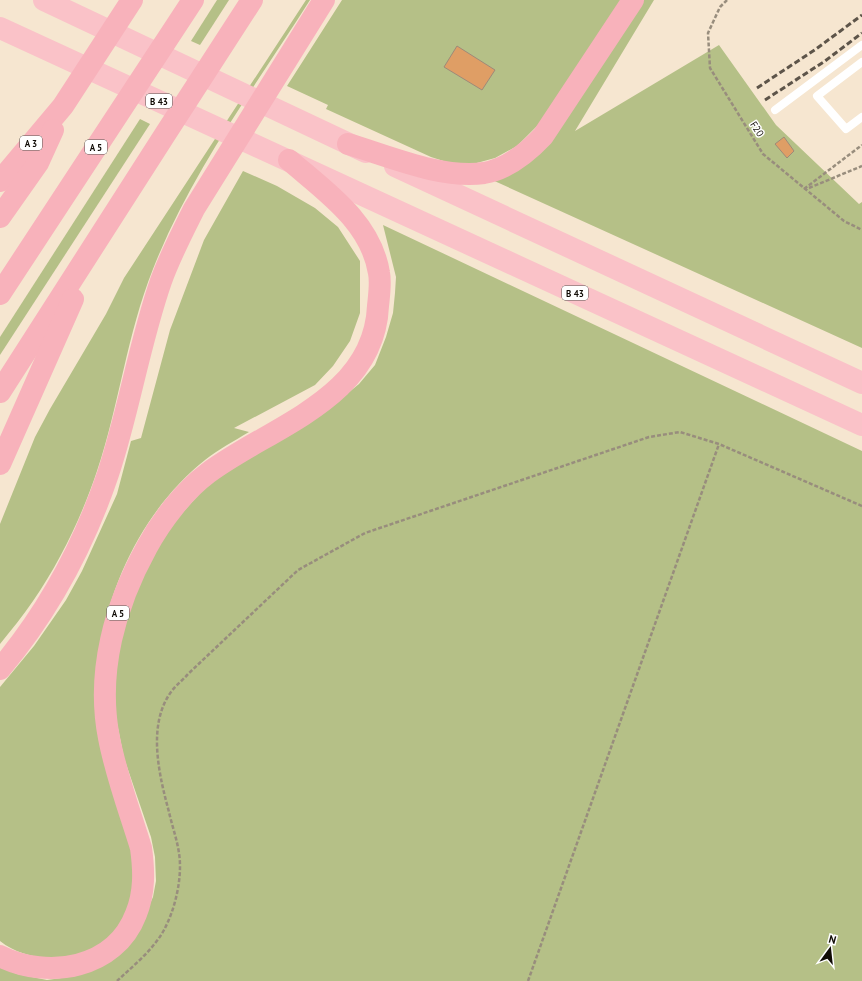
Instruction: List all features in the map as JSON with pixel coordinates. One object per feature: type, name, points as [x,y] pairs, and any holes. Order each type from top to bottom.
[{"type":"highway","points":[[0,217],[38,163],[63,106],[132,0]]},
{"type":"highway","name":"A 5","points":[[0,294],[193,0]]},
{"type":"highway","points":[[0,392],[100,238],[161,139],[252,0]]},
{"type":"highway","points":[[0,669],[49,601],[71,562],[89,523],[114,452],[161,281],[180,238],[194,210],[324,0]]},
{"type":"highway","points":[[348,144],[432,169],[466,174],[486,172],[511,163],[531,148],[543,136],[632,0]]},
{"type":"highway","points":[[47,1],[348,144],[862,383]]},
{"type":"highway","name":"B 43","points":[[0,28],[289,160],[862,426]]},
{"type":"highway","name":"A 3","points":[[0,181],[63,106]]},
{"type":"highway","name":"A 5","points":[[0,956],[15,963],[33,968],[65,969],[106,952],[119,941],[130,927],[141,897],[144,881],[143,861],[141,848],[109,739],[106,702],[109,650],[117,614],[128,587],[148,546],[167,517],[191,489],[207,474],[232,457],[317,406],[337,391],[351,377],[372,340],[378,319],[380,274],[375,256],[357,223],[328,193],[289,160]]},
{"type":"highway","points":[[0,464],[100,238]]},
{"type":"lane","points":[[776,110],[862,45]]},
{"type":"lane","points":[[862,62],[817,96],[846,129],[862,117]]},
{"type":"path","name":"F20","points":[[727,0],[720,7],[708,33],[710,68],[763,154],[804,190],[844,221],[862,230]]},
{"type":"path","points":[[804,190],[862,145]]},
{"type":"path","points":[[804,190],[862,166]]},
{"type":"path","points":[[117,981],[151,948],[164,931],[172,913],[177,892],[180,866],[176,836],[168,811],[157,751],[157,730],[164,705],[171,691],[298,570],[364,533],[649,437],[680,432],[719,444],[862,506]]},
{"type":"path","points":[[528,981],[719,444]]},
{"type":"green space","points":[[217,0],[229,0],[200,45],[191,41]]},
{"type":"green space","points":[[306,0],[310,0],[225,131],[186,198],[168,233],[153,269],[136,319],[105,446],[84,505],[70,538],[43,586],[0,644],[0,524],[35,437],[106,314],[124,278]]},
{"type":"green space","points":[[342,0],[621,0],[541,122],[517,146],[495,158],[473,164],[453,164],[431,157],[326,109],[328,105],[287,86]]},
{"type":"green space","points":[[643,0],[654,0],[575,131],[719,45],[776,125],[859,204],[862,202],[862,348],[490,179],[511,171]]},
{"type":"green space","points":[[140,119],[150,124],[0,355],[0,337]]},
{"type":"green space","points":[[243,171],[277,186],[315,208],[338,227],[360,261],[360,313],[350,341],[333,366],[315,385],[234,428],[249,432],[210,456],[185,478],[151,519],[137,542],[115,590],[101,642],[102,661],[109,694],[136,858],[135,877],[131,897],[124,916],[114,932],[103,942],[89,950],[58,958],[27,954],[13,949],[0,941],[0,687],[34,646],[66,600],[82,571],[117,494],[131,441],[141,438],[170,330],[204,240]]},
{"type":"green space","points":[[383,225],[862,451],[862,981],[0,981],[0,967],[17,974],[47,980],[76,976],[111,960],[138,930],[153,897],[156,881],[155,857],[151,837],[124,758],[117,723],[114,696],[117,656],[126,616],[161,537],[217,474],[337,402],[359,384],[375,365],[386,337],[393,313],[396,277]]},
{"type":"building","points":[[457,46],[495,70],[482,90],[444,67]]},
{"type":"building","points":[[784,137],[794,151],[787,158],[775,144]]},
{"type":"railway","points":[[757,88],[816,49],[862,15]]},
{"type":"railway","points":[[765,100],[825,61],[862,33]]}]
